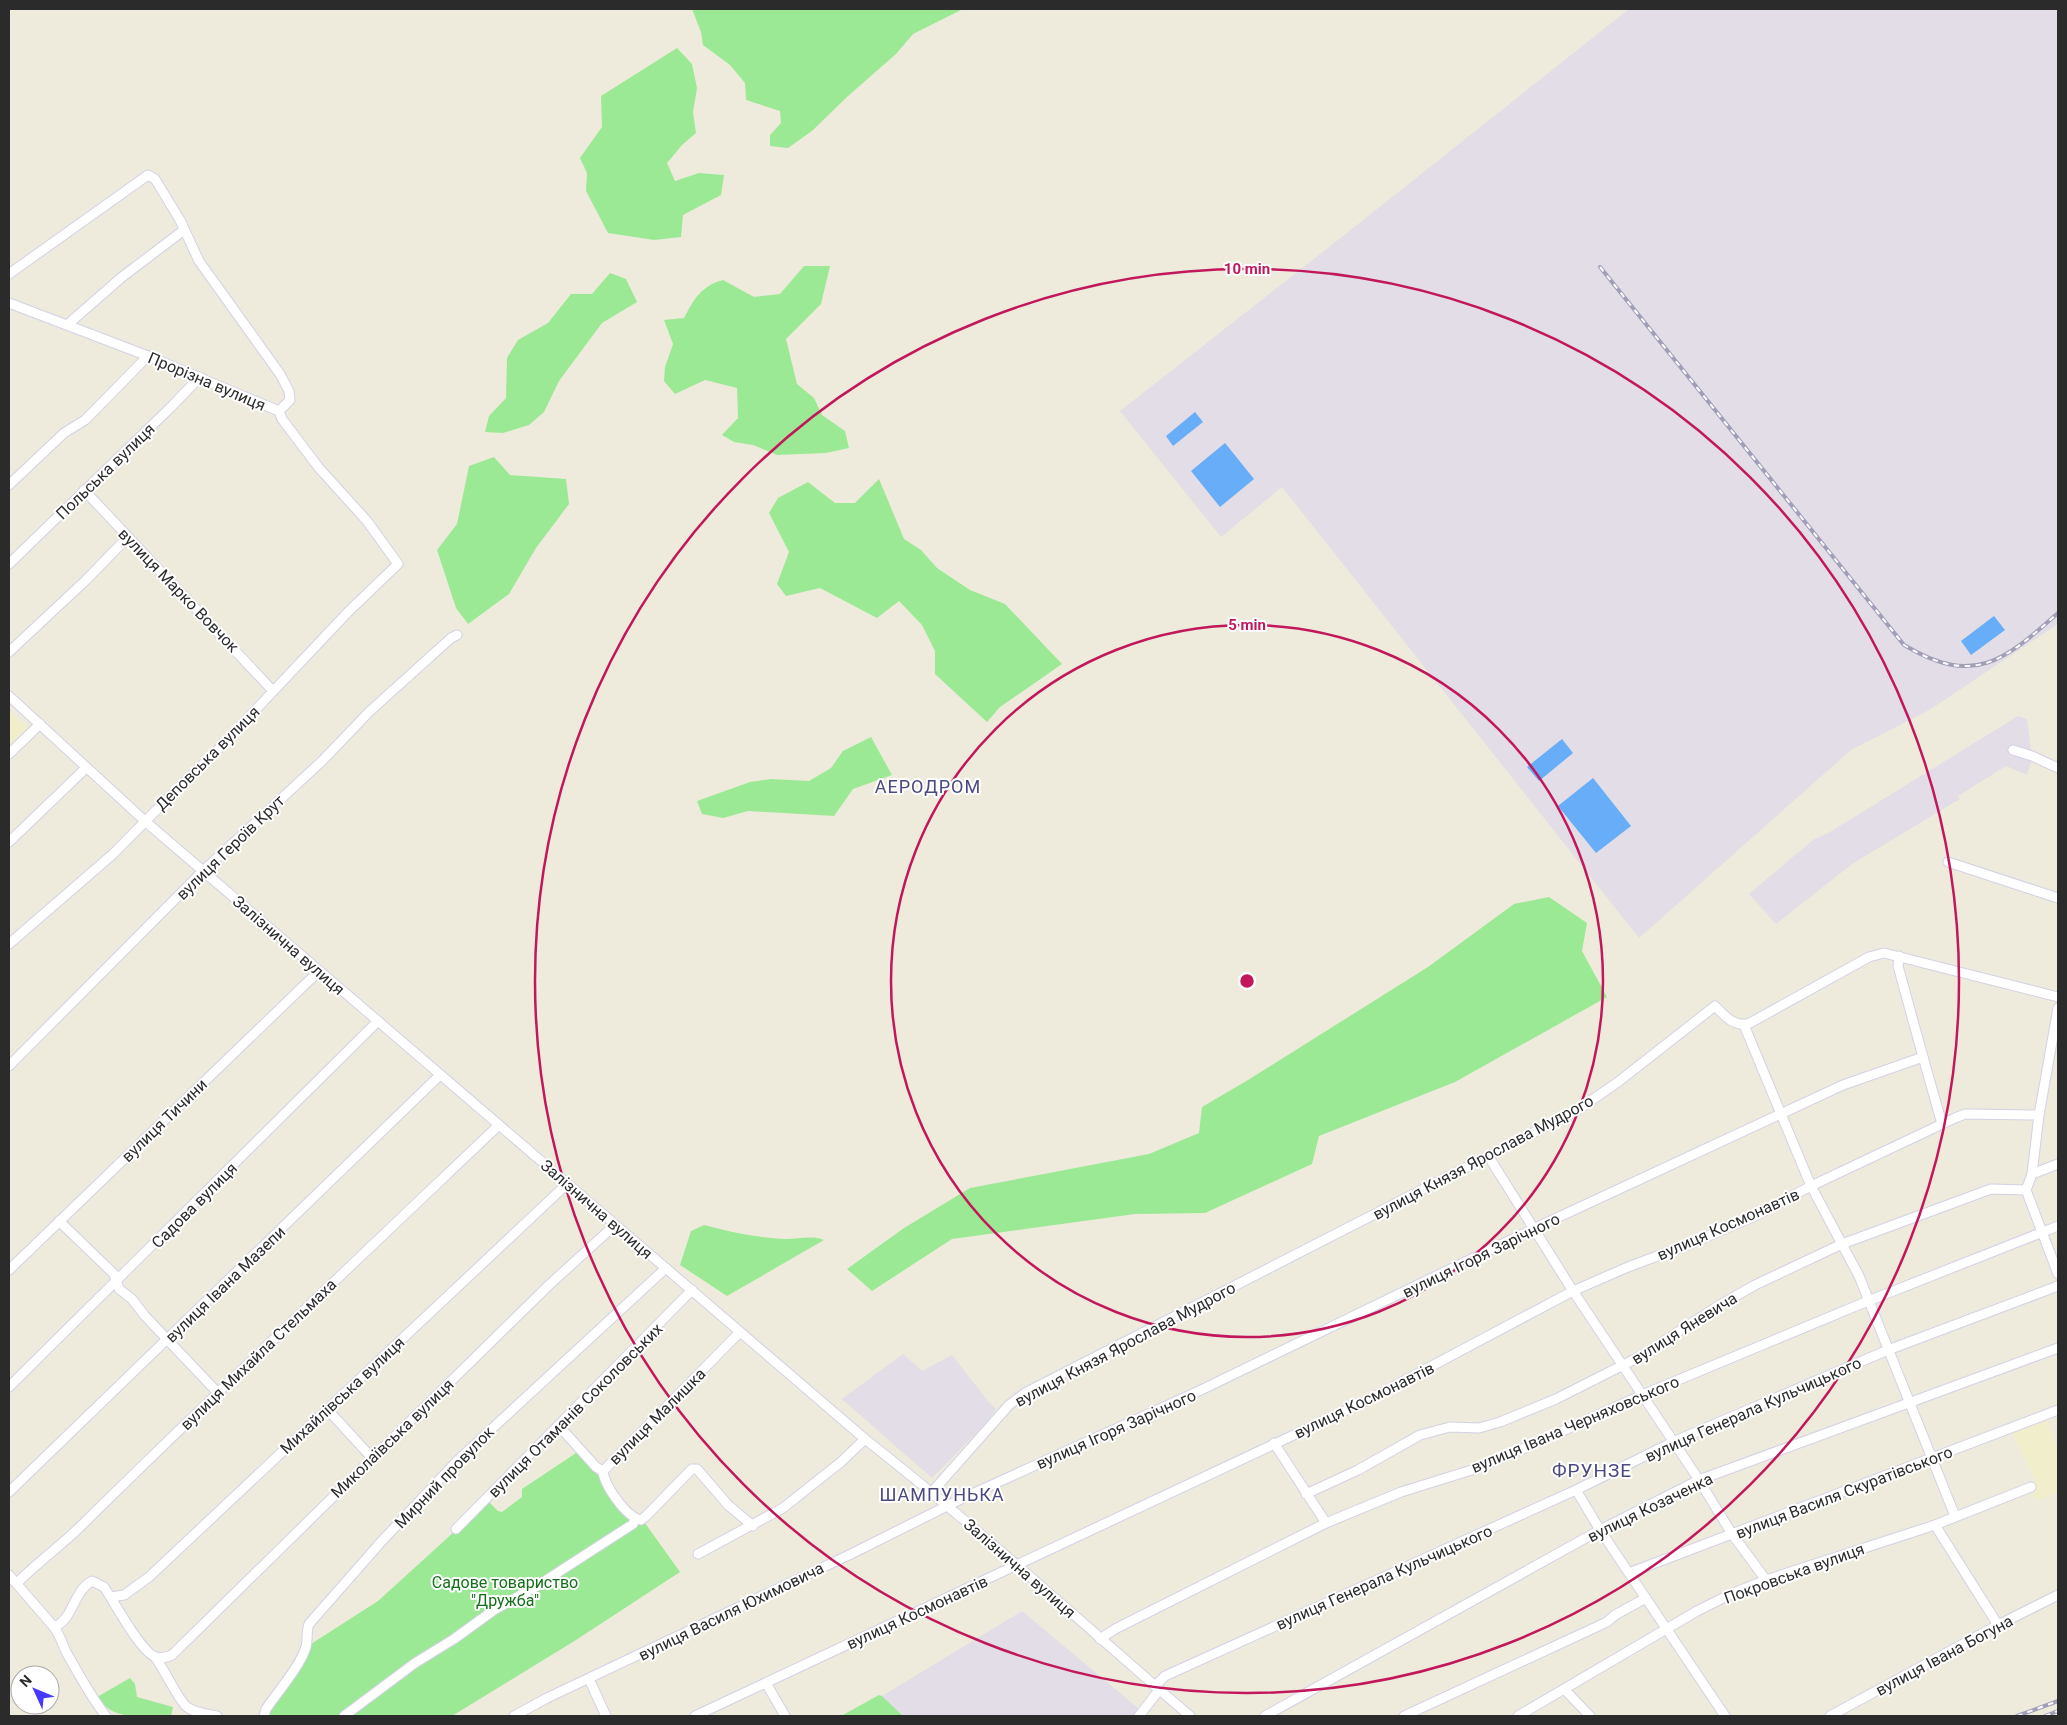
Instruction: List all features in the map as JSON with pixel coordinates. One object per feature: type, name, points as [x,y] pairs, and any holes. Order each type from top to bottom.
[{"type":"street","points":[[9,274],[148,175],[154,179],[184,230],[199,261],[280,374],[289,391],[290,400],[280,412]]},
{"type":"street","points":[[67,325],[122,277],[184,230]]},
{"type":"street","name":"Прорізна вулиця","points":[[9,303],[148,356],[280,412],[282,419],[319,468],[367,521],[398,564]]},
{"type":"street","points":[[9,485],[64,433],[85,420],[148,356]]},
{"type":"street","name":"Польська вулиця","points":[[9,564],[200,377]]},
{"type":"street","name":"вулиця Марко Вовчок","points":[[84,490],[273,691]]},
{"type":"street","points":[[9,652],[128,537]]},
{"type":"street","name":"Деповська вулиця","points":[[9,944],[113,854],[146,822],[398,564]]},
{"type":"street","name":"вулиця Героїв Крут","points":[[9,1066],[203,871],[322,761],[369,712],[451,638],[457,635]]},
{"type":"street","name":"Залізнична вулиця","points":[[9,696],[146,822],[865,1439],[932,1492],[1017,1564],[1100,1639],[1190,1716]]},
{"type":"street","points":[[9,754],[40,724]]},
{"type":"street","points":[[2013,750],[2058,768]]},
{"type":"street","points":[[9,842],[86,768]]},
{"type":"street","points":[[1948,862],[2058,898]]},
{"type":"street","points":[[1955,1516],[1859,1276],[1811,1186],[1744,1025],[1869,957],[1884,953],[2058,997]]},
{"type":"street","points":[[1899,956],[1898,966],[1942,1124]]},
{"type":"street","name":"вулиця Тичини","points":[[9,1270],[319,971]]},
{"type":"street","name":"вулиця Князя Ярослава Мудрого","points":[[932,1492],[1009,1405],[1025,1393],[1576,1111],[1597,1098],[1715,1006],[1728,1019],[1736,1024],[1744,1025]]},
{"type":"street","points":[[2058,1008],[2032,1174],[2026,1190],[2058,1274]]},
{"type":"street","name":"Садова вулиця","points":[[9,1387],[116,1283],[378,1021]]},
{"type":"street","name":"вулиця Ігоря Зарічного","points":[[949,1506],[1210,1386],[1533,1229],[1780,1114],[1843,1085],[1923,1057]]},
{"type":"street","name":"вулиця Івана Мазепи","points":[[9,1492],[440,1075]]},
{"type":"street","name":"вулиця Космонавтів","points":[[695,1716],[1017,1564],[1106,1525],[1274,1443],[1380,1394],[1572,1291],[1628,1266],[1755,1216],[1811,1186],[1942,1124],[1965,1114],[2040,1114]]},
{"type":"street","name":"вулиця Михайла Стельмаха","points":[[17,1583],[39,1561],[76,1532],[217,1392],[498,1125]]},
{"type":"street","points":[[1489,1154],[1492,1162],[1572,1291],[1700,1480],[1732,1534],[1766,1580]]},
{"type":"street","points":[[2032,1174],[2058,1164]]},
{"type":"street","name":"Михайлівська вулиця","points":[[111,1597],[124,1595],[142,1582],[567,1184]]},
{"type":"street","name":"вулиця Яневича","points":[[1306,1494],[1358,1470],[1420,1435],[1450,1427],[1480,1428],[1556,1400],[1643,1355],[1718,1306],[1748,1289],[1842,1244],[1992,1189],[2026,1190]]},
{"type":"street","points":[[59,1221],[114,1274],[119,1289],[132,1299],[217,1392]]},
{"type":"street","name":"Миколаївська вулиця","points":[[155,1657],[164,1658],[172,1655],[549,1285],[615,1225]]},
{"type":"street","name":"вулиця Івана Черняховського","points":[[1100,1639],[1114,1629],[1326,1523],[1401,1492],[1478,1468],[1642,1394],[1868,1301],[2058,1226]]},
{"type":"street","name":"Мирний провулок","points":[[264,1716],[266,1709],[298,1663],[306,1646],[306,1632],[309,1624],[381,1542],[458,1460],[666,1268]]},
{"type":"street","name":"вулиця Генерала Кульчицького","points":[[1139,1716],[1165,1676],[1576,1490],[1673,1442],[1888,1350],[2058,1286]]},
{"type":"street","name":"вулиця Отаманів Соколовських","points":[[456,1528],[692,1290]]},
{"type":"street","name":"вулиця Малишка","points":[[635,1519],[608,1487],[604,1480],[603,1471],[740,1332]]},
{"type":"street","name":"вулиця Козаченка","points":[[1265,1716],[1600,1530],[1700,1480],[2058,1348]]},
{"type":"street","points":[[327,1409],[372,1458]]},
{"type":"street","name":"вулиця Василя Скуратівського","points":[[1629,1573],[2058,1410]]},
{"type":"street","points":[[559,1426],[596,1467],[603,1471]]},
{"type":"street","points":[[698,1554],[753,1526],[783,1508],[841,1462],[865,1439]]},
{"type":"street","points":[[1274,1443],[1326,1523]]},
{"type":"street","points":[[344,1716],[415,1663],[454,1639],[494,1610],[553,1576],[633,1524],[635,1519],[641,1520],[692,1469],[697,1469],[728,1505],[753,1526]]},
{"type":"street","name":"Покровська вулиця","points":[[1518,1716],[1730,1594],[1766,1580],[1935,1525],[2031,1487]]},
{"type":"street","points":[[1576,1490],[1600,1530],[1725,1716]]},
{"type":"street","name":"вулиця Василя Юхимовича","points":[[514,1716],[949,1506]]},
{"type":"street","points":[[1935,1525],[1998,1625]]},
{"type":"street","points":[[9,1575],[59,1634],[92,1699],[106,1716]]},
{"type":"street","points":[[54,1627],[66,1618],[79,1591],[85,1584],[92,1580],[104,1586],[128,1626],[148,1652],[164,1668],[183,1704],[188,1709],[217,1716]]},
{"type":"street","name":"вулиця Івана Богуна","points":[[1830,1716],[1998,1625],[2058,1595]]},
{"type":"street","points":[[1404,1716],[1607,1622],[1615,1615],[1646,1598]]},
{"type":"street","points":[[589,1679],[606,1716]]},
{"type":"street","points":[[766,1683],[785,1716]]},
{"type":"street","points":[[1565,1690],[1590,1716]]},
{"type":"shaded area","points":[[1629,9],[2058,9],[2058,624],[1931,709],[1851,750],[1639,938],[1282,487],[1221,537],[1120,411]]},
{"type":"shaded area","points":[[9,711],[29,729],[9,750]]},
{"type":"shaded area","points":[[2018,716],[2027,719],[2032,759],[2027,775],[2006,766],[1958,796],[1960,799],[1852,864],[1776,924],[1749,894],[1813,840],[1830,832]]},
{"type":"shaded area","points":[[903,1354],[922,1371],[952,1355],[996,1409],[988,1421],[932,1478],[842,1399]]},
{"type":"shaded area","points":[[2047,1419],[2058,1450],[2058,1492],[2036,1501],[2030,1484],[2036,1482],[2012,1433]]},
{"type":"shaded area","points":[[1022,1611],[1139,1709],[1135,1716],[903,1716],[882,1696]]},
{"type":"green space","points":[[692,9],[963,9],[913,34],[896,54],[812,131],[788,148],[770,146],[770,135],[781,123],[780,111],[746,100],[745,83],[730,65],[703,45],[701,32]]},
{"type":"green space","points":[[677,48],[692,64],[697,88],[693,112],[696,133],[682,145],[667,163],[675,181],[699,173],[724,175],[721,195],[683,215],[681,237],[654,240],[608,233],[586,191],[587,173],[580,158],[602,127],[601,96]]},
{"type":"green space","points":[[804,266],[830,266],[821,304],[786,339],[797,384],[814,398],[822,415],[845,431],[849,448],[826,453],[777,455],[753,445],[734,442],[722,435],[738,418],[737,388],[705,380],[675,394],[664,381],[665,367],[673,344],[664,320],[684,318],[699,294],[709,286],[723,280],[754,297],[780,294]]},
{"type":"green space","points":[[610,273],[626,279],[637,302],[602,323],[559,381],[544,412],[529,425],[503,433],[485,432],[489,416],[506,398],[507,358],[518,340],[548,323],[571,294],[592,294]]},
{"type":"green space","points":[[494,457],[510,475],[566,479],[569,504],[536,548],[509,594],[468,624],[456,608],[437,550],[457,524],[469,466]]},
{"type":"green space","points":[[879,479],[904,539],[921,550],[937,568],[970,590],[1005,604],[1062,664],[1000,707],[987,722],[935,674],[935,651],[922,625],[899,601],[877,618],[820,588],[786,596],[777,584],[789,552],[769,513],[778,498],[808,482],[835,503],[855,503]]},
{"type":"green space","points":[[871,737],[892,775],[853,789],[834,816],[748,811],[723,818],[702,814],[697,801],[750,782],[771,779],[809,781],[831,768],[843,751]]},
{"type":"green space","points":[[1549,897],[1587,923],[1582,951],[1607,997],[1455,1082],[1319,1136],[1312,1164],[1205,1213],[1135,1214],[952,1239],[872,1291],[847,1269],[904,1228],[970,1188],[1149,1154],[1199,1133],[1202,1107],[1428,967],[1514,904]]},
{"type":"green space","points":[[704,1225],[765,1237],[785,1239],[810,1237],[824,1240],[727,1296],[680,1265],[691,1231]]},
{"type":"green space","name":"Садове товариство \"Дружба\"","points":[[579,1451],[629,1516],[645,1523],[680,1572],[576,1640],[452,1716],[260,1716],[308,1644],[311,1644],[378,1601],[488,1501],[498,1511],[502,1512],[522,1497],[522,1489]]},
{"type":"green space","points":[[130,1678],[135,1684],[137,1697],[173,1707],[171,1716],[140,1717],[120,1714],[112,1711],[97,1697]]},
{"type":"green space","points":[[879,1695],[903,1716],[841,1716]]},
{"type":"water","points":[[1195,412],[1203,422],[1173,446],[1166,436]]},
{"type":"water","points":[[1225,443],[1254,479],[1220,507],[1191,471]]},
{"type":"water","points":[[1994,616],[2005,630],[1971,655],[1961,641]]},
{"type":"water","points":[[1562,739],[1573,753],[1539,781],[1527,767]]},
{"type":"water","points":[[1593,778],[1631,826],[1596,853],[1558,806]]},
{"type":"railway","points":[[1600,267],[1904,645],[1928,658],[1950,664],[1969,666],[1987,663],[2021,644],[2058,613]]},
{"type":"railway","points":[[2017,1716],[2058,1701]]},
{"type":"railway","points":[[2045,1716],[2058,1711]]},
{"type":"district","name":"АЕРОДРОМ","points":[[928,787]]},
{"type":"district","name":"ФРУНЗЕ","points":[[1592,1470]]},
{"type":"district","name":"ШАМПУНЬКА","points":[[942,1495]]}]
